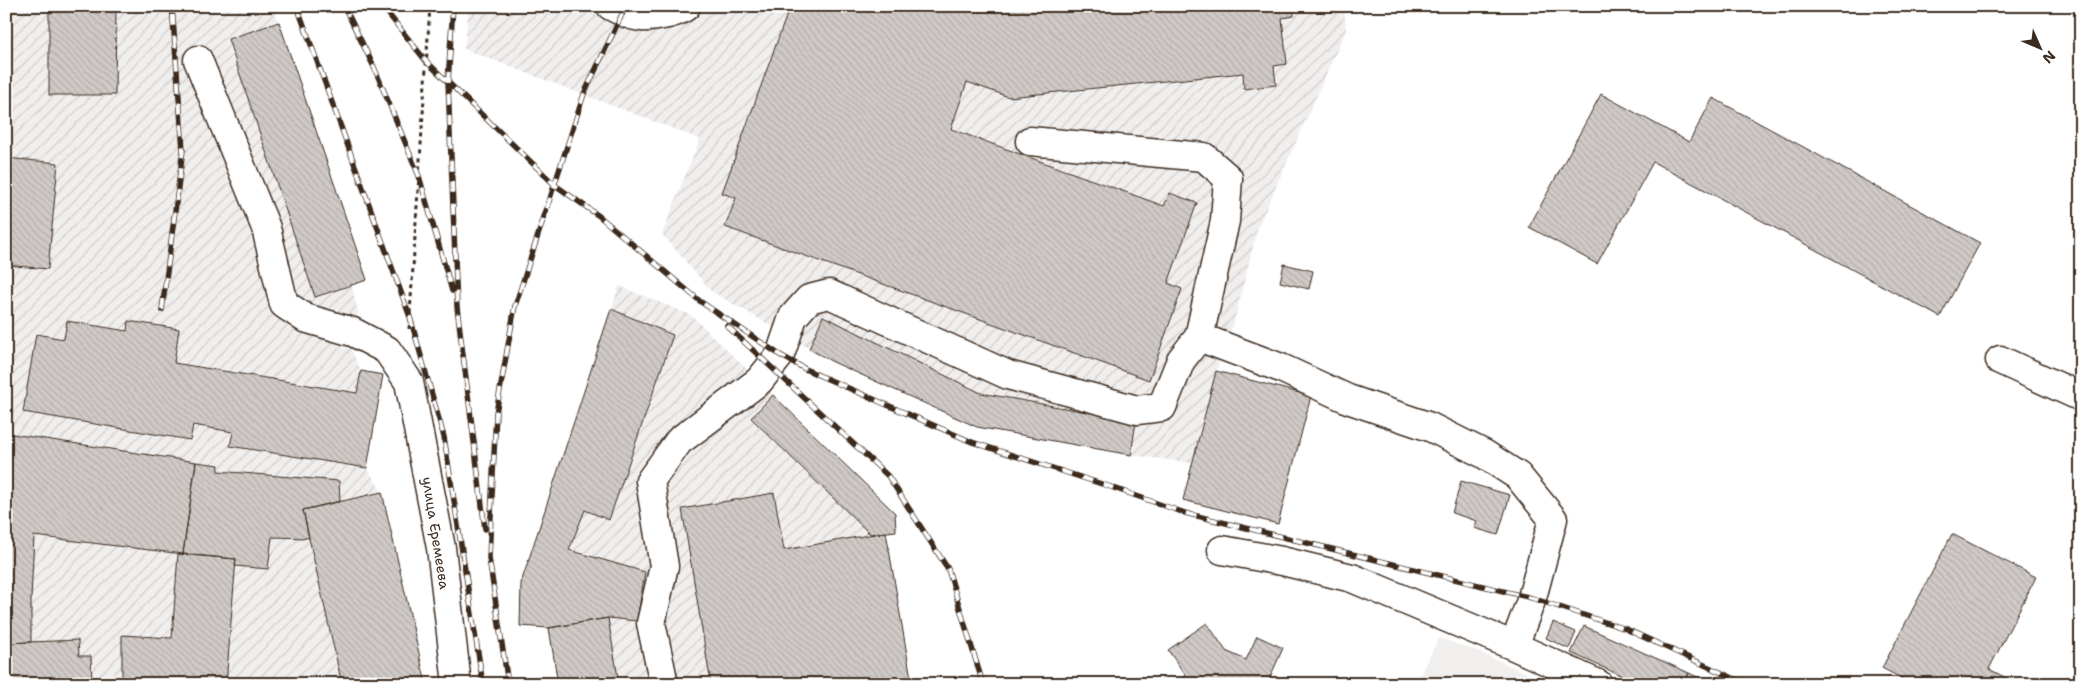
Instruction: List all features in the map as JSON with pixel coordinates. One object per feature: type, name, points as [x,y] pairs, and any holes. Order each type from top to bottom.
[{"type":"street","points":[[611,6],[622,13],[646,19],[680,11],[686,6]]},
{"type":"street","name":"улица Еремеева","points":[[198,60],[266,228],[284,304],[305,318],[353,332],[387,350],[409,382],[441,548],[457,684]]},
{"type":"street","points":[[664,684],[651,624],[664,566],[650,481],[679,441],[759,381],[780,355],[793,317],[809,299],[829,294],[1008,375],[1137,410],[1162,406],[1181,360],[1198,337],[1226,221],[1228,178],[1204,157],[1030,141]]},
{"type":"street","points":[[1198,337],[1281,368],[1348,399],[1430,427],[1484,454],[1518,476],[1553,519],[1532,598],[1514,646]]},
{"type":"street","points":[[2000,360],[2081,397]]},
{"type":"street","points":[[1222,550],[1282,561],[1352,578],[1514,646],[1598,684]]},
{"type":"path","points":[[409,336],[430,6]]},
{"type":"shaded area","points":[[6,6],[273,6],[367,280],[352,285],[358,313],[351,349],[361,371],[383,375],[367,468],[382,492],[426,684],[6,684]]},
{"type":"shaded area","points":[[469,6],[1344,6],[1346,30],[1258,227],[1234,322],[1216,371],[1192,463],[1131,455],[977,427],[833,362],[711,291],[662,234],[700,139],[464,49]]},
{"type":"shaded area","points":[[619,286],[691,315],[895,513],[896,531],[886,532],[912,684],[558,684],[549,628],[520,626],[521,583]]},
{"type":"shaded area","points":[[1439,638],[1477,651],[1551,684],[1415,684]]},
{"type":"building","points":[[49,6],[116,6],[115,95],[49,95]]},
{"type":"building","points":[[790,6],[1293,6],[1294,16],[1282,18],[1287,64],[1274,66],[1276,85],[1244,89],[1243,73],[1009,97],[967,82],[951,129],[1164,206],[1170,193],[1197,203],[1168,283],[1182,289],[1149,380],[725,227],[736,198],[722,193]]},
{"type":"building","points":[[279,22],[367,280],[315,297],[228,39]]},
{"type":"building","points":[[1601,94],[1689,142],[1713,98],[1980,243],[1940,317],[1653,162],[1597,264],[1529,227]]},
{"type":"building","points":[[6,158],[58,163],[48,269],[6,265]]},
{"type":"building","points":[[1284,264],[1313,271],[1309,289],[1280,282]]},
{"type":"building","points":[[611,309],[673,335],[609,520],[585,510],[569,550],[645,572],[637,621],[608,618],[549,628],[520,626],[521,583]]},
{"type":"building","points":[[823,316],[981,393],[1136,421],[1131,455],[977,427],[833,362],[809,349]]},
{"type":"building","points":[[67,321],[127,331],[128,321],[179,329],[174,363],[357,393],[361,371],[383,375],[367,468],[230,446],[233,432],[193,425],[190,440],[23,412],[36,334],[64,339]]},
{"type":"building","points":[[1216,371],[1311,396],[1278,524],[1183,500]]},
{"type":"building","points":[[773,395],[895,513],[896,531],[870,534],[751,418]]},
{"type":"building","points":[[6,433],[196,462],[183,554],[34,536],[31,642],[6,643]]},
{"type":"building","points":[[196,462],[219,465],[218,471],[339,481],[340,501],[303,510],[309,538],[272,537],[268,569],[235,566],[236,559],[183,554]]},
{"type":"building","points":[[1461,481],[1510,495],[1498,535],[1474,528],[1477,521],[1452,513]]},
{"type":"building","points":[[382,492],[426,684],[342,684],[303,510]]},
{"type":"building","points":[[774,493],[784,550],[886,532],[912,684],[711,684],[682,509]]},
{"type":"building","points":[[1952,534],[2036,577],[1989,669],[2018,684],[1912,684],[1882,668]]},
{"type":"building","points":[[178,554],[236,559],[226,684],[122,684],[122,635],[172,638]]},
{"type":"building","points":[[608,618],[619,684],[558,684],[549,628]]},
{"type":"building","points":[[1553,622],[1576,632],[1569,649],[1546,638]]},
{"type":"building","points":[[1207,623],[1226,651],[1246,660],[1257,636],[1283,648],[1267,684],[1174,684],[1186,676],[1168,650]]},
{"type":"building","points":[[1584,626],[1689,673],[1684,684],[1640,684],[1571,653]]},
{"type":"building","points":[[78,640],[79,656],[91,656],[92,684],[6,684],[6,643]]},
{"type":"building","points":[[1689,673],[1712,684],[1684,684]]},
{"type":"railway","points":[[162,310],[183,150],[172,6]]},
{"type":"railway","points":[[297,6],[410,317],[444,437],[483,684]]},
{"type":"railway","points":[[344,6],[374,67],[419,176],[452,291]]},
{"type":"railway","points":[[382,6],[426,61],[555,185],[599,216],[701,302],[780,355],[807,370],[972,442],[1185,513],[1532,598],[1626,629],[1746,684]]},
{"type":"railway","points":[[453,6],[448,82],[457,307],[485,529]]},
{"type":"railway","points":[[508,684],[489,558],[496,413],[515,306],[584,94],[626,6]]},
{"type":"railway","points":[[727,326],[888,476],[948,569],[983,684]]}]
